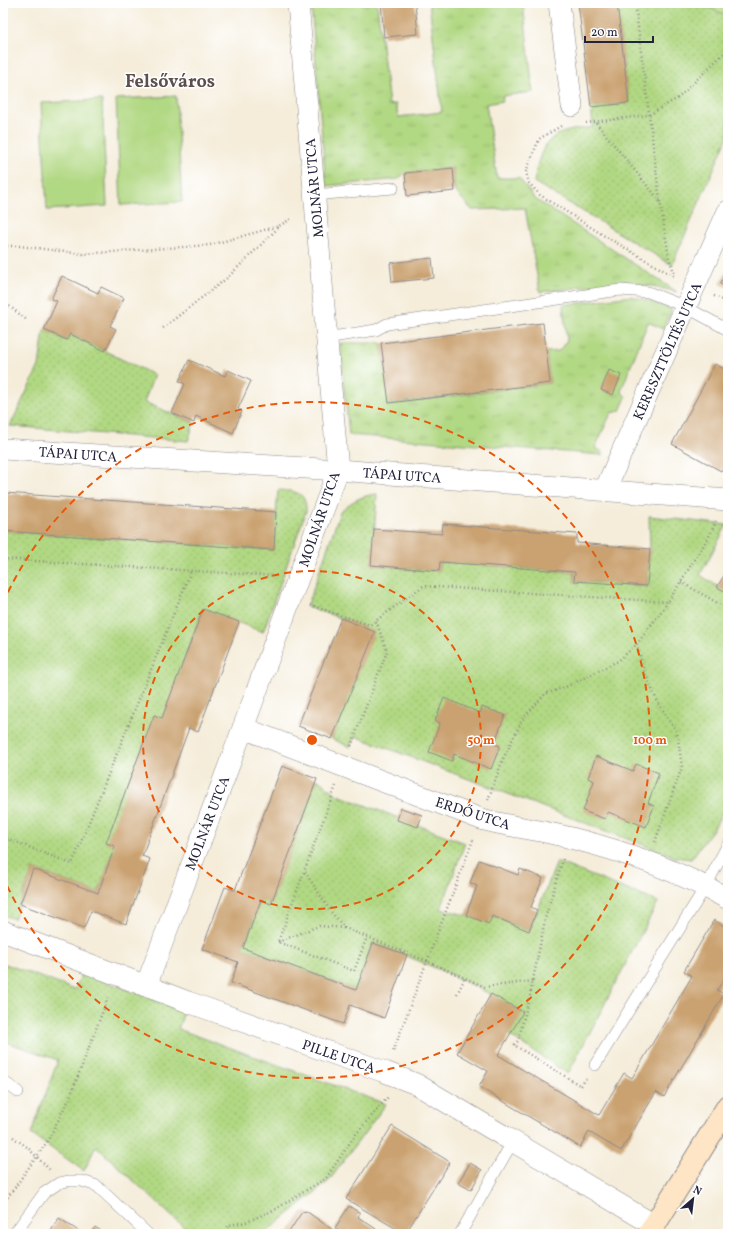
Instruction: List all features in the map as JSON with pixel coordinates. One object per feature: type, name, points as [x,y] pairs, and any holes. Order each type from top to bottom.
[{"type":"street","name":"MOLNÁR UTCA","points":[[146,986],[338,470],[298,3]]},
{"type":"street","points":[[560,3],[572,106]]},
{"type":"street","name":"KERESZTTÖLTÉS UTCA","points":[[605,490],[728,211]]},
{"type":"street","name":"TÁPAI UTCA","points":[[3,449],[338,470],[726,499]]},
{"type":"street","name":"ERDŐ UTCA","points":[[243,728],[481,819],[502,825],[570,837],[602,847],[706,886],[728,899]]},
{"type":"street","name":"PILLE UTCA","points":[[3,931],[188,1002],[416,1084],[513,1140],[652,1229]]},
{"type":"street","points":[[652,1229],[728,1106]]},
{"type":"lane","points":[[314,195],[393,188]]},
{"type":"lane","points":[[326,338],[376,330],[387,324],[620,290],[648,292],[686,307],[728,330]]},
{"type":"lane","points":[[594,1066],[706,886],[728,844]]},
{"type":"lane","points":[[3,1081],[18,1092]]},
{"type":"lane","points":[[460,1234],[513,1140]]},
{"type":"lane","points":[[14,1234],[44,1193],[59,1183],[68,1181],[82,1181],[97,1186],[148,1234]]},
{"type":"path","points":[[562,126],[538,139],[526,172],[529,183],[540,195],[603,236],[676,277],[669,258],[660,201],[635,3]]},
{"type":"path","points":[[582,124],[649,115],[678,98],[728,49]]},
{"type":"path","points":[[596,122],[660,201]]},
{"type":"path","points":[[163,328],[227,278],[279,226],[291,219]]},
{"type":"path","points":[[3,246],[20,246],[82,254],[210,245],[279,226]]},
{"type":"path","points":[[695,286],[728,302]]},
{"type":"path","points":[[3,301],[28,321]]},
{"type":"path","points":[[223,1234],[229,1225],[246,1222],[276,1209],[326,1178],[356,1134],[389,1095],[385,1072],[503,759],[522,720],[546,694],[568,686],[618,661],[638,644],[668,602],[711,533],[726,499]]},
{"type":"path","points":[[3,559],[298,578]]},
{"type":"path","points":[[3,836],[72,864],[191,571]]},
{"type":"path","points":[[681,582],[728,609]]},
{"type":"path","points":[[291,599],[370,625],[423,586],[668,602]]},
{"type":"path","points":[[278,942],[387,651],[376,621]]},
{"type":"path","points":[[638,644],[644,671],[658,703],[677,732],[682,767],[647,863]]},
{"type":"path","points":[[570,837],[546,915],[533,981],[518,1041],[514,1046],[581,1086],[594,1066]]},
{"type":"path","points":[[3,852],[8,838]]},
{"type":"path","points":[[304,872],[331,912],[345,928]]},
{"type":"path","points":[[278,942],[319,926],[345,928],[485,986],[533,981]]},
{"type":"path","points":[[278,942],[354,970],[366,937]]},
{"type":"path","points":[[3,1204],[46,1142],[70,1097],[118,974]]},
{"type":"path","points":[[457,994],[465,978]]},
{"type":"path","points":[[13,1137],[37,1156],[54,1174],[59,1183]]},
{"type":"green space","points":[[311,3],[377,3],[389,105],[396,104],[398,117],[442,112],[429,3],[523,3],[533,92],[502,96],[503,101],[486,104],[497,178],[519,178],[535,199],[677,292],[626,282],[540,292],[525,208],[472,210],[455,191],[453,168],[405,173],[399,179],[326,186]]},
{"type":"green space","points":[[616,3],[728,3],[728,136],[672,265],[534,182],[539,160],[545,146],[555,136],[574,130],[593,127],[591,107],[629,103]]},
{"type":"green space","points":[[698,3],[728,3],[728,16]]},
{"type":"green space","points":[[176,96],[182,202],[121,205],[116,99]]},
{"type":"green space","points":[[102,100],[107,206],[47,210],[41,103]]},
{"type":"green space","points":[[631,296],[650,301],[672,310],[663,329],[648,322],[621,391],[626,397],[620,411],[611,413],[595,448],[603,452],[603,455],[349,435],[340,343],[381,343],[390,404],[550,383],[546,352],[559,351],[567,340],[563,305]]},
{"type":"green space","points":[[44,330],[66,340],[70,334],[154,375],[144,402],[194,423],[188,441],[10,426],[39,366]]},
{"type":"green space","points":[[278,490],[298,493],[302,496],[306,504],[306,511],[263,632],[203,609],[98,893],[33,869],[14,919],[3,915],[3,531],[273,550]]},
{"type":"green space","points":[[377,494],[372,565],[439,571],[440,562],[575,572],[574,581],[647,586],[650,549],[649,516],[727,525],[700,575],[728,593],[728,802],[714,828],[691,859],[675,857],[355,736],[350,747],[332,739],[374,632],[341,618],[307,607],[340,512],[357,499]]},
{"type":"green space","points":[[317,779],[338,795],[465,843],[441,909],[466,915],[492,916],[529,931],[557,862],[658,902],[568,1074],[509,1035],[522,1012],[468,983],[392,950],[373,943],[356,990],[243,948],[261,900],[271,903]]},
{"type":"green space","points":[[3,963],[75,990],[82,972],[184,1012],[178,1029],[386,1104],[328,1182],[265,1234],[191,1234],[96,1146],[84,1171],[31,1134],[58,1060],[3,1041]]},
{"type":"building","points":[[381,3],[415,3],[418,34],[384,37]]},
{"type":"building","points":[[578,3],[617,3],[629,103],[591,107]]},
{"type":"building","points":[[453,168],[455,191],[407,196],[405,173]]},
{"type":"building","points":[[432,258],[434,278],[392,282],[390,263]]},
{"type":"building","points":[[728,268],[728,288],[720,284]]},
{"type":"building","points":[[62,276],[98,293],[101,287],[124,298],[110,326],[116,329],[105,351],[70,334],[67,340],[44,330],[57,301],[51,299]]},
{"type":"building","points":[[543,323],[550,383],[389,403],[381,343]]},
{"type":"building","points":[[189,360],[225,376],[228,370],[251,381],[238,409],[242,411],[233,433],[196,416],[194,423],[172,413],[185,384],[179,381]]},
{"type":"building","points":[[715,364],[728,371],[728,458],[721,471],[672,444]]},
{"type":"building","points":[[609,370],[621,375],[613,395],[601,390]]},
{"type":"building","points":[[5,493],[276,512],[274,550],[3,531],[3,502],[4,503]]},
{"type":"building","points":[[443,524],[577,534],[577,543],[650,549],[647,586],[574,581],[575,572],[440,562],[439,571],[371,565],[374,529],[442,534]]},
{"type":"building","points":[[728,569],[728,593],[717,587]]},
{"type":"building","points":[[203,609],[239,622],[198,732],[189,728],[142,856],[150,859],[126,924],[91,911],[84,928],[20,904],[33,869],[98,893],[115,846],[106,843],[154,715],[162,718]]},
{"type":"building","points":[[341,618],[375,632],[332,739],[298,726]]},
{"type":"building","points":[[444,698],[480,713],[482,707],[505,715],[494,744],[500,746],[491,769],[454,754],[452,761],[429,752],[440,723],[435,721]]},
{"type":"building","points":[[596,756],[633,771],[636,764],[659,773],[648,803],[654,806],[646,827],[608,812],[605,819],[583,811],[594,781],[588,778]]},
{"type":"building","points":[[282,766],[317,779],[271,904],[261,900],[243,948],[356,990],[373,943],[407,955],[384,1018],[350,1005],[343,1024],[231,983],[238,962],[202,949],[225,887],[235,890]]},
{"type":"building","points":[[401,808],[422,815],[418,827],[397,820]]},
{"type":"building","points":[[479,860],[518,875],[520,869],[543,878],[531,907],[537,910],[529,931],[492,916],[489,924],[466,915],[477,886],[470,883]]},
{"type":"building","points":[[714,920],[728,928],[728,972],[717,990],[724,994],[664,1097],[656,1092],[621,1151],[589,1132],[580,1147],[479,1087],[488,1071],[457,1053],[491,994],[523,1012],[498,1055],[599,1115],[624,1073],[632,1078],[692,976],[684,971]]},
{"type":"building","points":[[392,1126],[450,1162],[405,1234],[346,1199]]},
{"type":"building","points":[[470,1163],[482,1170],[471,1190],[458,1183]]},
{"type":"building","points":[[349,1206],[360,1213],[358,1217],[376,1229],[373,1234],[344,1234],[335,1228]]},
{"type":"building","points":[[306,1211],[333,1230],[330,1234],[281,1234],[289,1232],[302,1212]]},
{"type":"building","points":[[59,1218],[83,1234],[49,1234]]},
{"type":"building","points":[[95,1227],[106,1234],[90,1234]]},
{"type":"district","name":"Felsőváros","points":[[170,81]]}]
